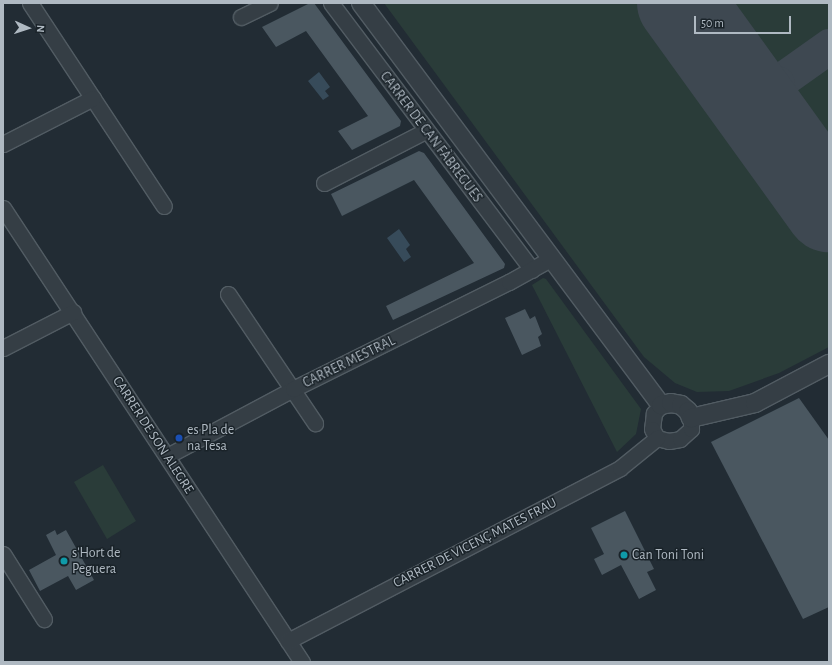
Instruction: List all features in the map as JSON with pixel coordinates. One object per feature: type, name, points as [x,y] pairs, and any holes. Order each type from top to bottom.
[{"type":"street","points":[[30,3],[164,206]]},
{"type":"street","points":[[241,17],[270,3]]},
{"type":"street","name":"CARRER DE CAN FÀBREGUES","points":[[331,3],[425,130],[532,270]]},
{"type":"street","points":[[361,3],[661,405]]},
{"type":"street","points":[[3,144],[93,98]]},
{"type":"street","points":[[324,183],[425,130]]},
{"type":"street","name":"CARRER DE SON ALEGRE","points":[[3,208],[73,312],[302,662]]},
{"type":"street","name":"CARRER MESTRAL","points":[[167,456],[293,390],[532,270],[552,258]]},
{"type":"street","points":[[228,294],[315,423]]},
{"type":"street","points":[[3,348],[73,312]]},
{"type":"street","points":[[691,418],[755,403],[829,364]]},
{"type":"street","points":[[671,403],[681,405],[688,410],[691,418],[691,430],[680,439],[668,441],[657,438],[652,429],[654,413],[661,405],[671,403]]},
{"type":"street","name":"CARRER DE VICENÇ MATES FRAU","points":[[288,641],[620,468],[657,438]]},
{"type":"street","points":[[3,554],[44,619]]},
{"type":"green space","points":[[384,3],[654,3],[829,248],[829,347],[779,373],[729,391],[697,392],[675,383],[644,357]]},
{"type":"green space","points":[[709,3],[829,3],[829,33],[783,65],[769,67],[748,57]]},
{"type":"green space","points":[[829,58],[829,171],[792,118],[790,103],[792,89],[799,80]]},
{"type":"green space","points":[[543,278],[546,279],[641,409],[636,434],[617,452],[532,285]]},
{"type":"green space","points":[[103,465],[136,521],[107,539],[74,482]]},
{"type":"water","points":[[319,72],[330,87],[325,91],[329,96],[323,100],[308,81]]},
{"type":"water","points":[[399,229],[410,245],[406,249],[411,257],[404,262],[387,238]]},
{"type":"building","points":[[310,3],[314,3],[401,121],[400,126],[352,150],[338,131],[368,116],[306,31],[276,47],[262,27]]},
{"type":"building","points":[[419,151],[424,153],[505,264],[504,268],[393,320],[386,306],[474,263],[414,180],[342,216],[331,194]]},
{"type":"building","points":[[525,309],[530,319],[535,316],[542,334],[538,337],[541,346],[522,355],[505,318]]},
{"type":"building","points":[[799,398],[829,440],[829,607],[803,619],[711,442]]},
{"type":"building","name":"Can Toni Toni","points":[[625,511],[654,569],[647,572],[656,590],[639,599],[621,565],[602,575],[594,559],[604,554],[591,528]]},
{"type":"building","name":"s'Hort de Peguera","points":[[55,530],[57,535],[66,530],[94,580],[76,590],[68,576],[40,591],[29,570],[56,555],[46,535]]},
{"type":"taxiway","points":[[732,72],[742,81],[751,84],[777,83],[829,46]]},
{"type":"taxiway","points":[[777,83],[768,102],[770,120],[829,205]]},
{"type":"runway","points":[[681,3],[829,208]]},
{"type":"place","name":"es Pla de na Tesa","points":[[179,438]]},
{"type":"place","name":"Can Toni Toni","points":[[624,555]]},
{"type":"place","name":"s'Hort de Peguera","points":[[64,561]]}]
